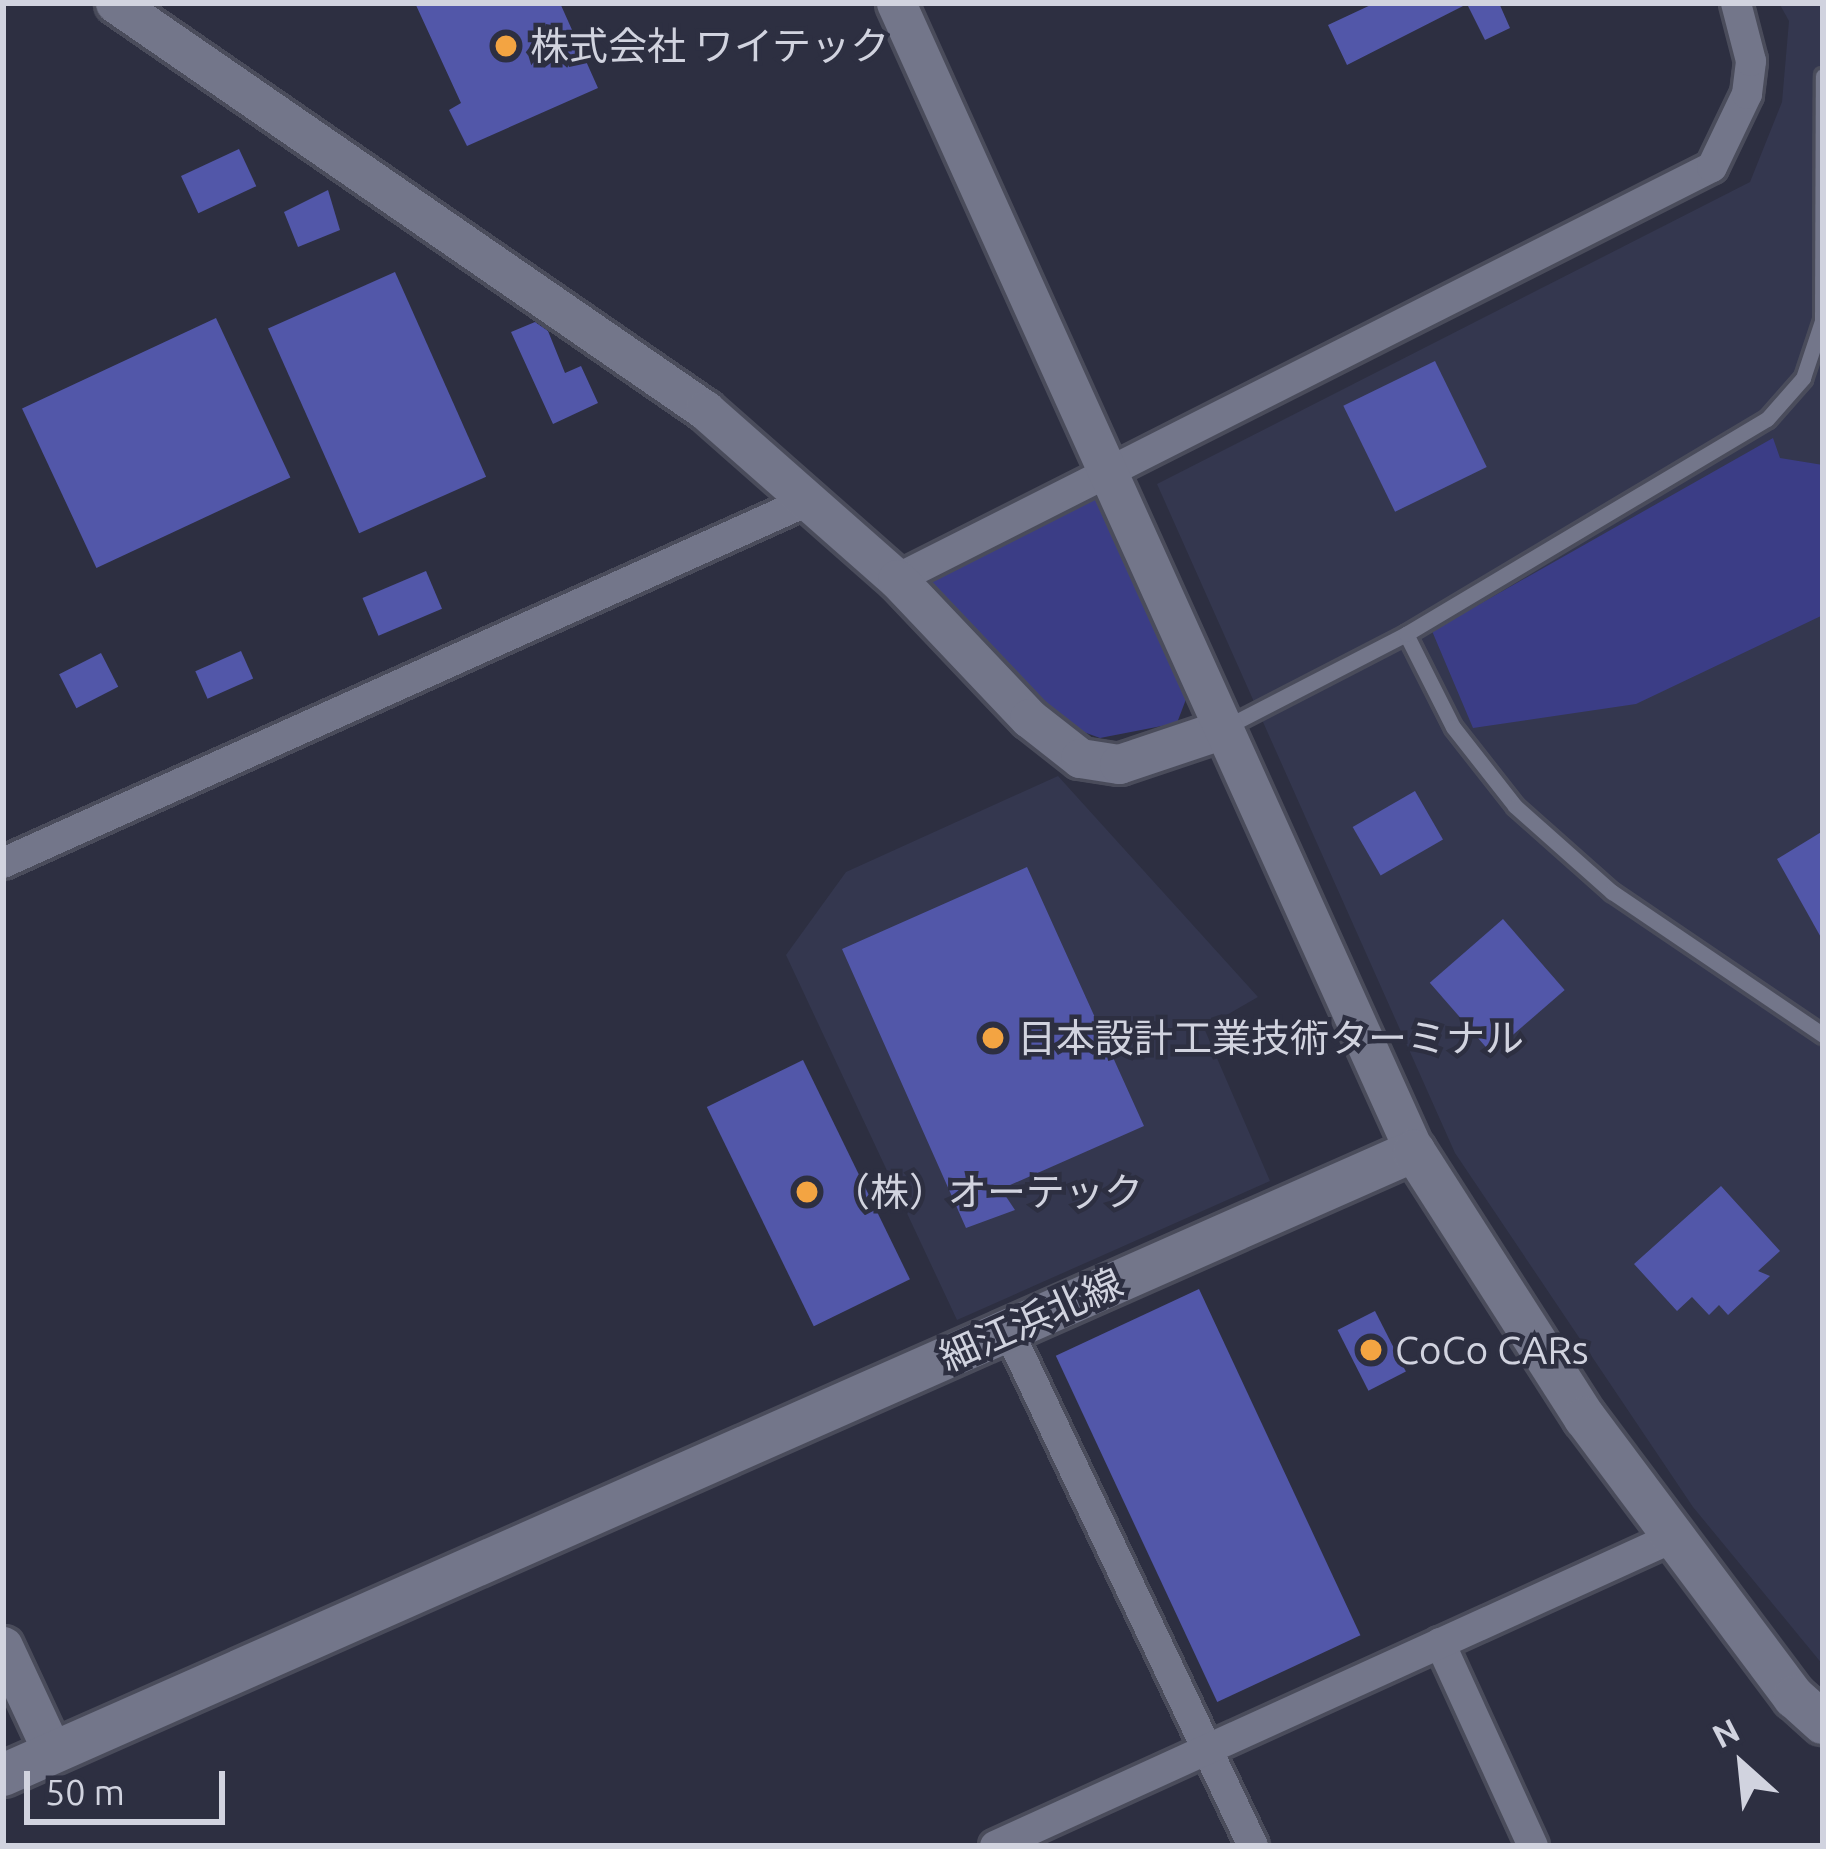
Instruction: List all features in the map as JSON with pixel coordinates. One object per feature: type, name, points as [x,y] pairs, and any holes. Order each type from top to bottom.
[{"type":"main road","name":"細江浜北線","points":[[3,1775],[1414,1151]]},
{"type":"main road","points":[[1414,1151],[1585,1418],[1794,1697],[1823,1723]]},
{"type":"street","points":[[115,3],[705,410],[897,579],[1029,718],[1080,758],[1119,764],[1223,729]]},
{"type":"street","points":[[896,3],[1414,1151]]},
{"type":"street","points":[[897,579],[1104,469],[1712,167],[1747,94],[1751,61],[1736,3]]},
{"type":"street","points":[[3,863],[810,500]]},
{"type":"street","points":[[1008,1330],[1253,1846]]},
{"type":"street","points":[[994,1846],[1674,1537]]},
{"type":"street","points":[[1441,1643],[1533,1846]]},
{"type":"street","points":[[3,1646],[53,1753]]},
{"type":"lane","points":[[1223,729],[1406,634],[1552,542],[1708,458],[1767,419],[1803,378],[1822,320],[1823,76]]},
{"type":"lane","points":[[1406,634],[1453,727],[1516,806],[1612,892],[1823,1035]]},
{"type":"shaded area","points":[[1779,3],[1823,3],[1823,1665],[1693,1507],[1455,1153],[1157,484],[1750,182],[1782,102],[1789,21]]},
{"type":"shaded area","points":[[1773,438],[1780,458],[1823,465],[1823,615],[1636,704],[1473,728],[1432,631]]},
{"type":"shaded area","points":[[1098,492],[1191,686],[1177,723],[1100,738],[1051,720],[925,583]]},
{"type":"shaded area","points":[[1058,776],[1258,997],[1204,1028],[1270,1181],[957,1320],[786,955],[846,872]]},
{"type":"building","name":"株式会社 ワイテック","points":[[415,3],[560,3],[598,88],[467,146],[449,110],[461,103]]},
{"type":"building","points":[[1375,3],[1499,3],[1510,28],[1485,40],[1467,4],[1347,65],[1328,25]]},
{"type":"building","points":[[239,149],[256,186],[198,213],[181,176]]},
{"type":"building","points":[[328,190],[340,230],[298,247],[284,212]]},
{"type":"building","points":[[395,272],[486,477],[359,533],[268,329]]},
{"type":"building","points":[[216,318],[290,478],[96,568],[22,408]]},
{"type":"building","points":[[535,322],[548,331],[565,373],[581,366],[598,403],[553,424],[511,332]]},
{"type":"building","points":[[1435,361],[1487,467],[1395,512],[1343,406]]},
{"type":"building","points":[[426,571],[442,609],[379,636],[362,598]]},
{"type":"building","points":[[241,651],[253,678],[208,699],[195,671]]},
{"type":"building","points":[[101,653],[118,687],[76,708],[59,674]]},
{"type":"building","points":[[1415,791],[1443,839],[1381,875],[1353,827]]},
{"type":"building","points":[[1823,831],[1823,941],[1777,859]]},
{"type":"building","name":"日本設計工業技術ターミナル","points":[[1027,867],[1144,1126],[1001,1189],[1015,1210],[966,1228],[842,949]]},
{"type":"building","points":[[1503,919],[1565,990],[1491,1054],[1430,983]]},
{"type":"building","name":"（株）オーテック","points":[[803,1060],[910,1279],[814,1326],[707,1107]]},
{"type":"building","points":[[1721,1186],[1780,1251],[1758,1271],[1770,1276],[1728,1315],[1719,1305],[1709,1315],[1692,1297],[1677,1311],[1634,1264]]},
{"type":"building","points":[[1199,1289],[1360,1635],[1217,1702],[1056,1356]]},
{"type":"building","name":"CoCo CARs","points":[[1375,1311],[1406,1372],[1368,1391],[1338,1330]]},
{"type":"place","name":"株式会社 ワイテック","points":[[506,46]]},
{"type":"place","name":"日本設計工業技術ターミナル","points":[[993,1038]]},
{"type":"place","name":"（株）オーテック","points":[[807,1192]]},
{"type":"place","name":"CoCo CARs","points":[[1371,1350]]}]
